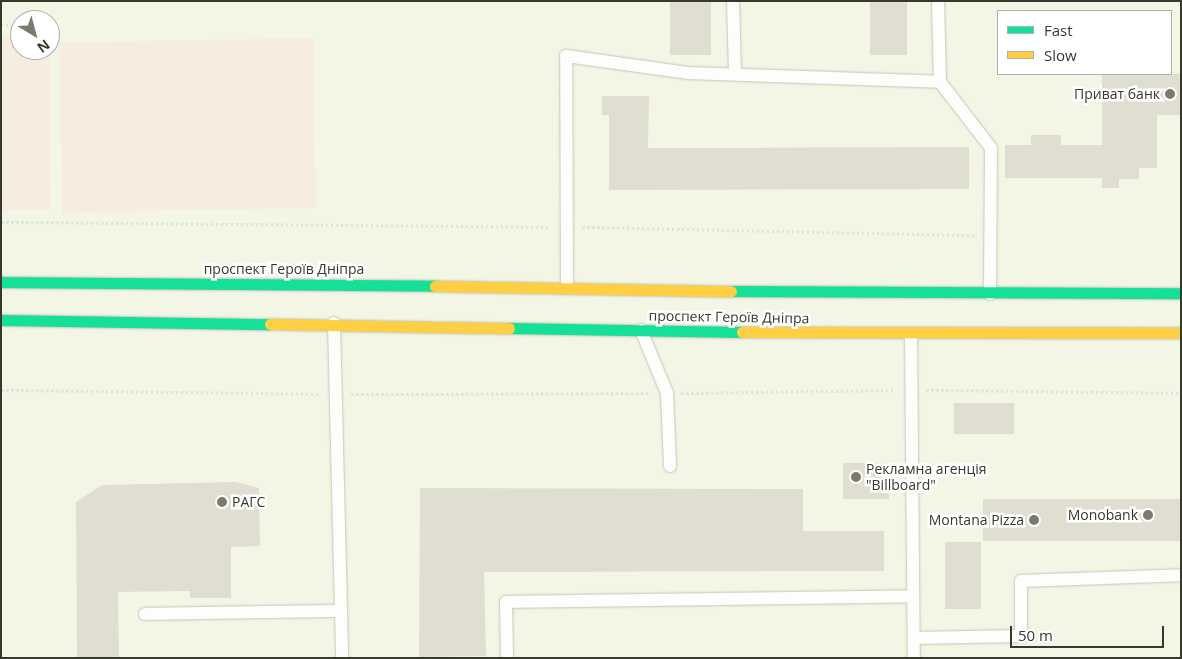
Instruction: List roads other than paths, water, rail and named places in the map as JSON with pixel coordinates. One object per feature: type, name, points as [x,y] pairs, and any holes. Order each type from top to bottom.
[{"type":"street","name":"проспект Героїв Дніпра","points":[[1,282],[567,287],[894,298],[990,294],[1181,293]]},
{"type":"street","points":[[565,329],[567,287]]},
{"type":"street","points":[[893,319],[893,335]]},
{"type":"street","name":"проспект Героїв Дніпра","points":[[1,320],[334,323],[893,335],[1181,333]]},
{"type":"lane","points":[[733,1],[735,74]]},
{"type":"lane","points":[[938,1],[940,82],[991,148],[990,294]]},
{"type":"lane","points":[[567,287],[566,56],[688,73],[940,82]]},
{"type":"lane","points":[[334,323],[342,658]]},
{"type":"lane","points":[[641,330],[667,393],[670,466]]},
{"type":"lane","points":[[912,335],[914,658]]},
{"type":"lane","points":[[914,638],[1021,636],[1021,581],[1181,575]]},
{"type":"lane","points":[[507,658],[506,602],[913,596]]},
{"type":"lane","points":[[145,614],[341,611]]},
{"type":"place","name":"Приват банк","points":[[1170,94]]},
{"type":"place","name":"Рекламна агенція \"Billboard\"","points":[[856,477]]},
{"type":"place","name":"РАГС","points":[[222,502]]},
{"type":"place","name":"Monobank","points":[[1148,515]]},
{"type":"place","name":"Montana Pizza","points":[[1034,520]]}]
